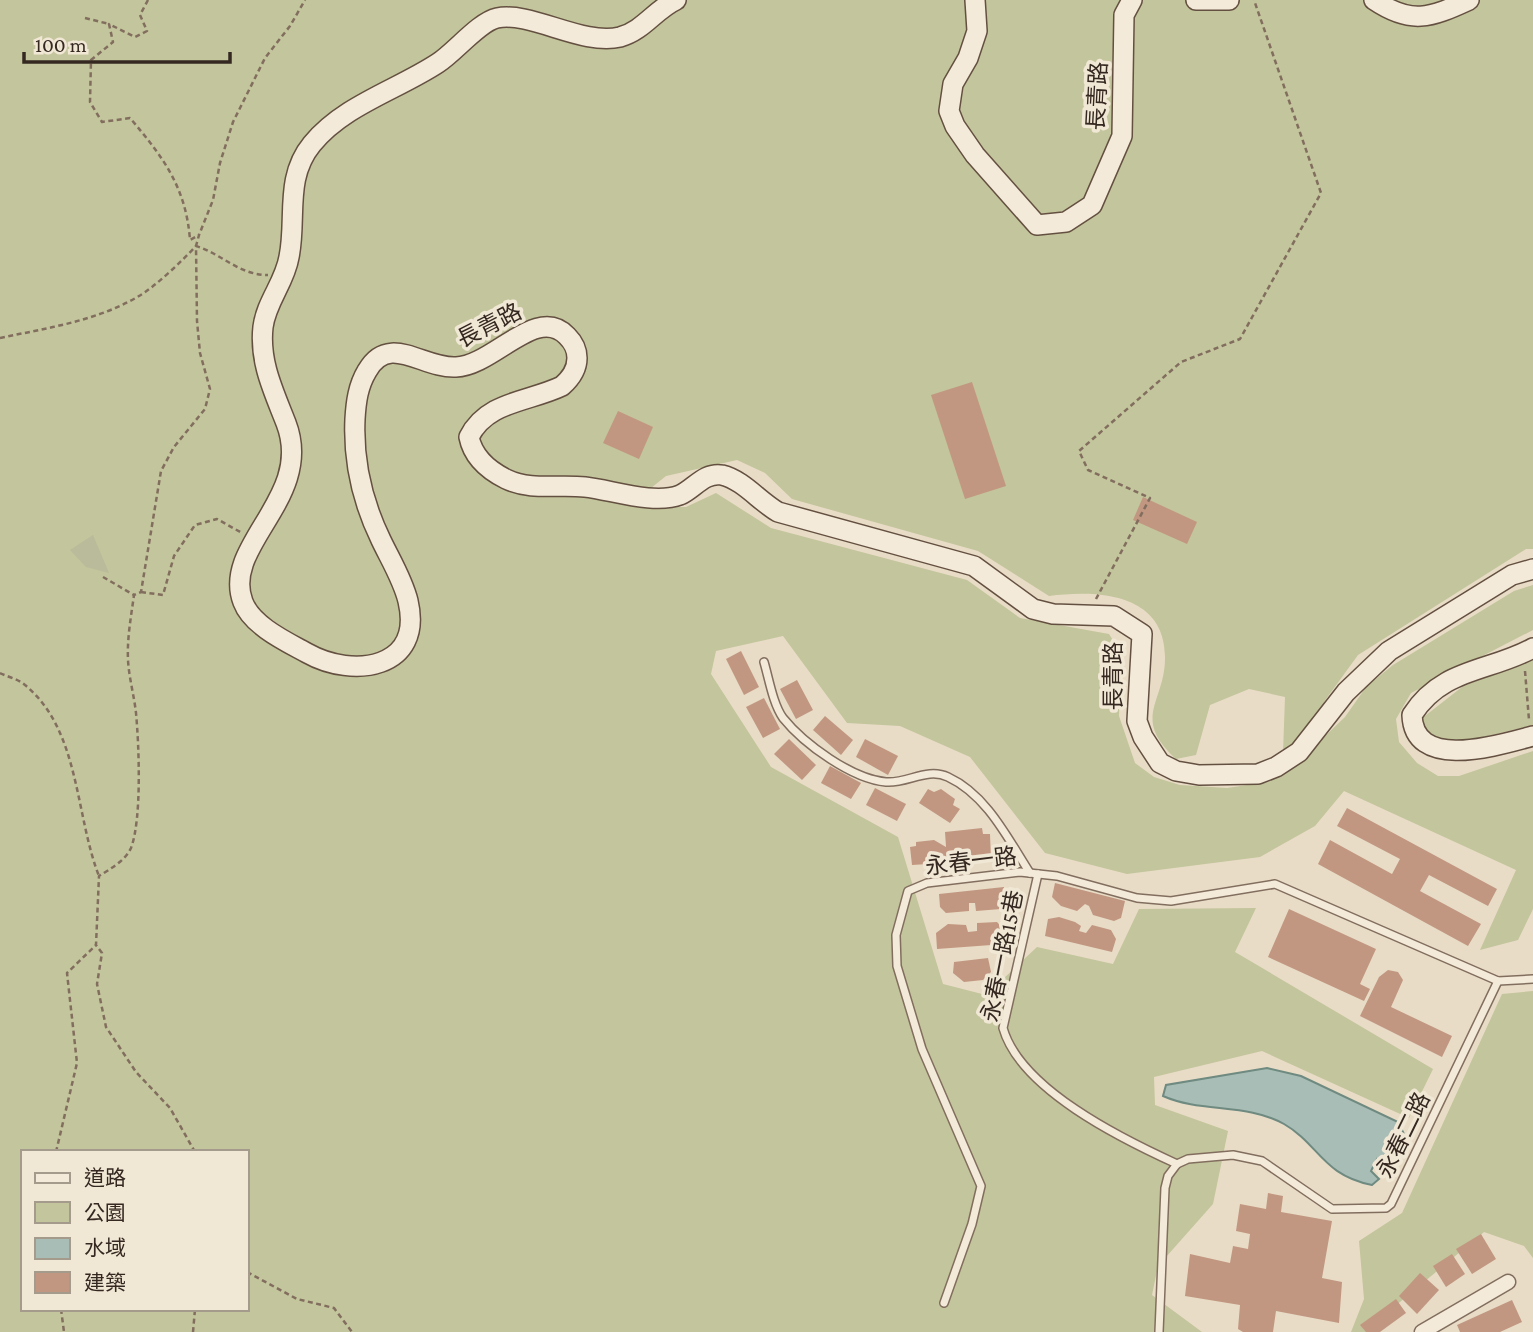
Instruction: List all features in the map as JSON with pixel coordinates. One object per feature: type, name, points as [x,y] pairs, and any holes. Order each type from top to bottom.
[{"type":"street","name":"長青路","points":[[676,0],[641,27],[621,37],[572,33],[502,17],[490,21],[438,63],[367,101],[312,144],[302,160],[293,185],[291,242],[285,274],[270,301],[263,326],[264,355],[274,396],[288,427],[294,459],[284,491],[256,539],[240,582],[243,603],[251,615],[273,634],[333,664],[360,668],[389,660],[398,652],[408,630],[408,602],[363,496],[355,463],[356,402],[360,384],[377,357],[384,353],[409,355],[445,368],[463,367],[481,362],[532,328],[543,325],[565,333],[576,347],[578,364],[570,379],[551,391],[496,409],[476,424],[469,437],[476,457],[508,480],[535,487],[585,487],[657,497],[680,495],[704,478],[724,475],[743,483],[751,494],[778,513],[974,566],[1033,609],[1053,614],[1114,616],[1142,634],[1137,721],[1143,737],[1160,763],[1176,771],[1236,776],[1276,767],[1299,752],[1346,691],[1390,651],[1512,575],[1533,569]]},
{"type":"street","name":"長青路","points":[[975,0],[977,31],[968,58],[953,84],[949,111],[955,126],[975,155],[1024,214],[1037,225],[1050,226],[1066,222],[1092,205],[1122,136],[1124,15],[1132,0]]},
{"type":"street","points":[[1196,0],[1229,0]]},
{"type":"street","points":[[1374,0],[1394,13],[1412,18],[1432,15],[1469,0]]},
{"type":"street","points":[[1528,651],[1466,672],[1433,689],[1412,715],[1413,727],[1427,745],[1441,749],[1487,748],[1531,737]]},
{"type":"street","points":[[1423,1332],[1508,1282]]},
{"type":"lane","points":[[764,662],[782,716],[829,758],[859,776],[885,782],[903,781],[931,772],[946,776],[974,794],[1034,873]]},
{"type":"lane","name":"永春一路","points":[[944,1303],[972,1224],[981,1186],[922,1049],[897,966],[896,935],[908,891],[927,883],[1034,873],[1137,898],[1171,901],[1275,884],[1499,981],[1533,979]]},
{"type":"lane","name":"永春一路15巷","points":[[1034,873],[1003,1028],[1008,1045],[1052,1095],[1177,1164]]},
{"type":"lane","name":"永春二路","points":[[1177,1164],[1204,1155],[1262,1161],[1332,1209],[1386,1208],[1391,1204],[1499,981]]},
{"type":"lane","points":[[1159,1332],[1165,1188],[1168,1175],[1177,1164]]},
{"type":"path","points":[[85,18],[109,24],[135,37],[147,31],[140,15],[148,0]]},
{"type":"path","points":[[141,592],[161,471],[174,447],[205,409],[210,389],[200,353],[196,246],[214,200],[220,163],[233,122],[265,58],[290,26],[305,0]]},
{"type":"path","points":[[1088,615],[1150,498],[1088,470],[1079,451],[1181,362],[1240,339],[1321,193],[1254,0]]},
{"type":"path","points":[[109,24],[113,42],[91,60],[90,102],[102,122],[130,118],[167,162],[188,216],[190,240],[200,235]]},
{"type":"path","points":[[196,246],[216,252],[230,265],[253,275],[285,274]]},
{"type":"path","points":[[0,338],[85,320],[119,306],[141,295],[196,246]]},
{"type":"path","points":[[134,595],[141,592],[163,595],[174,556],[195,525],[217,519],[256,539]]},
{"type":"path","points":[[103,577],[134,595]]},
{"type":"path","points":[[99,876],[119,863],[131,848],[135,821],[138,781],[136,714],[128,660],[134,595]]},
{"type":"path","points":[[1528,651],[1531,737]]},
{"type":"path","points":[[0,673],[24,684],[55,721],[69,759],[88,847],[99,876],[96,945],[102,953],[97,984],[106,1027],[136,1072],[170,1108],[194,1150]]},
{"type":"path","points":[[56,1150],[77,1063],[67,973],[96,945]]},
{"type":"path","points":[[248,1273],[297,1299],[334,1308],[352,1332]]},
{"type":"path","points":[[61,1311],[64,1332]]},
{"type":"path","points":[[193,1332],[195,1311]]},
{"type":"green space","points":[[0,0],[1533,0],[1533,549],[1526,549],[1358,655],[1326,699],[1305,738],[1283,753],[1285,697],[1249,689],[1210,705],[1196,755],[1176,759],[1162,744],[1155,732],[1153,720],[1164,672],[1162,635],[1153,619],[1140,607],[1124,600],[1106,595],[1049,596],[978,551],[792,499],[765,473],[737,460],[666,476],[651,488],[652,507],[686,507],[716,493],[771,528],[967,580],[1020,618],[1109,634],[1121,653],[1119,716],[1135,763],[1154,777],[1180,785],[1227,788],[1268,782],[1299,761],[1345,717],[1366,687],[1393,665],[1514,591],[1533,585],[1533,630],[1411,693],[1396,719],[1399,742],[1417,763],[1438,776],[1459,776],[1533,751],[1533,909],[1518,940],[1480,950],[1516,870],[1344,791],[1315,826],[1260,857],[1127,874],[1045,853],[970,757],[900,726],[847,723],[783,636],[716,651],[711,674],[771,767],[898,837],[943,984],[986,995],[1037,947],[1113,964],[1139,909],[1256,908],[1235,952],[1433,1069],[1409,1118],[1262,1051],[1154,1077],[1155,1105],[1228,1131],[1213,1204],[1158,1266],[1152,1295],[1202,1332],[0,1332]]},
{"type":"green space","points":[[93,535],[109,573],[86,567],[70,550]]},
{"type":"green space","points":[[1533,657],[1533,725],[1442,747],[1429,739],[1421,719],[1462,687]]},
{"type":"green space","points":[[1533,991],[1533,1258],[1524,1246],[1484,1232],[1376,1322],[1372,1332],[1351,1332],[1364,1299],[1359,1241],[1402,1213],[1502,994]]},
{"type":"water","points":[[1267,1068],[1301,1076],[1398,1122],[1405,1136],[1401,1149],[1388,1166],[1377,1159],[1371,1171],[1379,1179],[1372,1185],[1342,1174],[1331,1167],[1296,1132],[1270,1117],[1239,1110],[1193,1105],[1163,1096],[1166,1085]]},
{"type":"building","points":[[972,382],[1006,486],[965,499],[931,395]]},
{"type":"building","points":[[618,411],[653,427],[639,459],[603,443]]},
{"type":"building","points":[[1143,497],[1197,522],[1187,544],[1133,520]]},
{"type":"building","points":[[741,651],[759,687],[744,695],[726,659]]},
{"type":"building","points":[[797,680],[813,710],[796,719],[780,689]]},
{"type":"building","points":[[764,698],[780,729],[763,738],[746,707]]},
{"type":"building","points":[[825,716],[853,740],[841,755],[813,730]]},
{"type":"building","points":[[789,739],[816,765],[802,780],[774,754]]},
{"type":"building","points":[[865,739],[898,756],[888,775],[856,757]]},
{"type":"building","points":[[830,766],[861,783],[851,799],[821,783]]},
{"type":"building","points":[[875,788],[906,804],[897,821],[866,805]]},
{"type":"building","points":[[928,789],[934,792],[941,789],[955,799],[953,805],[960,809],[950,823],[919,803]]},
{"type":"building","points":[[1347,808],[1497,889],[1488,906],[1429,875],[1420,891],[1481,924],[1468,946],[1318,864],[1330,840],[1392,874],[1400,859],[1337,826]]},
{"type":"building","points":[[982,828],[983,834],[990,834],[991,860],[912,865],[910,847],[916,846],[916,842],[934,840],[946,847],[945,832]]},
{"type":"building","points":[[1055,883],[1125,901],[1121,918],[1114,921],[1093,915],[1085,904],[1077,911],[1061,906],[1052,897]]},
{"type":"building","points":[[1004,887],[1005,903],[1001,909],[976,911],[975,903],[969,903],[969,911],[946,913],[940,907],[939,894]]},
{"type":"building","points":[[1289,909],[1376,949],[1360,984],[1370,989],[1364,1001],[1268,957]]},
{"type":"building","points":[[1059,917],[1075,922],[1081,926],[1079,931],[1086,933],[1092,925],[1111,930],[1116,939],[1112,952],[1045,936],[1048,919]]},
{"type":"building","points":[[997,922],[1004,930],[1005,944],[937,949],[936,933],[948,924],[966,925],[968,932],[977,931],[977,923]]},
{"type":"building","points":[[988,958],[991,972],[983,980],[964,982],[953,973],[954,962]]},
{"type":"building","points":[[1388,970],[1398,972],[1403,980],[1391,1007],[1452,1036],[1442,1057],[1360,1016],[1379,977]]},
{"type":"building","points":[[1268,1193],[1283,1196],[1281,1212],[1332,1221],[1322,1278],[1342,1282],[1339,1323],[1276,1311],[1273,1332],[1243,1332],[1238,1329],[1240,1305],[1185,1296],[1190,1254],[1230,1263],[1233,1246],[1248,1249],[1250,1234],[1236,1231],[1240,1204],[1266,1209]]},
{"type":"building","points":[[1481,1234],[1496,1259],[1472,1274],[1456,1249]]},
{"type":"building","points":[[1452,1254],[1465,1274],[1446,1287],[1433,1266]]},
{"type":"building","points":[[1420,1273],[1439,1290],[1417,1314],[1399,1296]]},
{"type":"building","points":[[1396,1299],[1406,1313],[1380,1332],[1366,1332],[1360,1325]]},
{"type":"building","points":[[1512,1300],[1522,1322],[1500,1332],[1460,1332],[1457,1325]]}]
